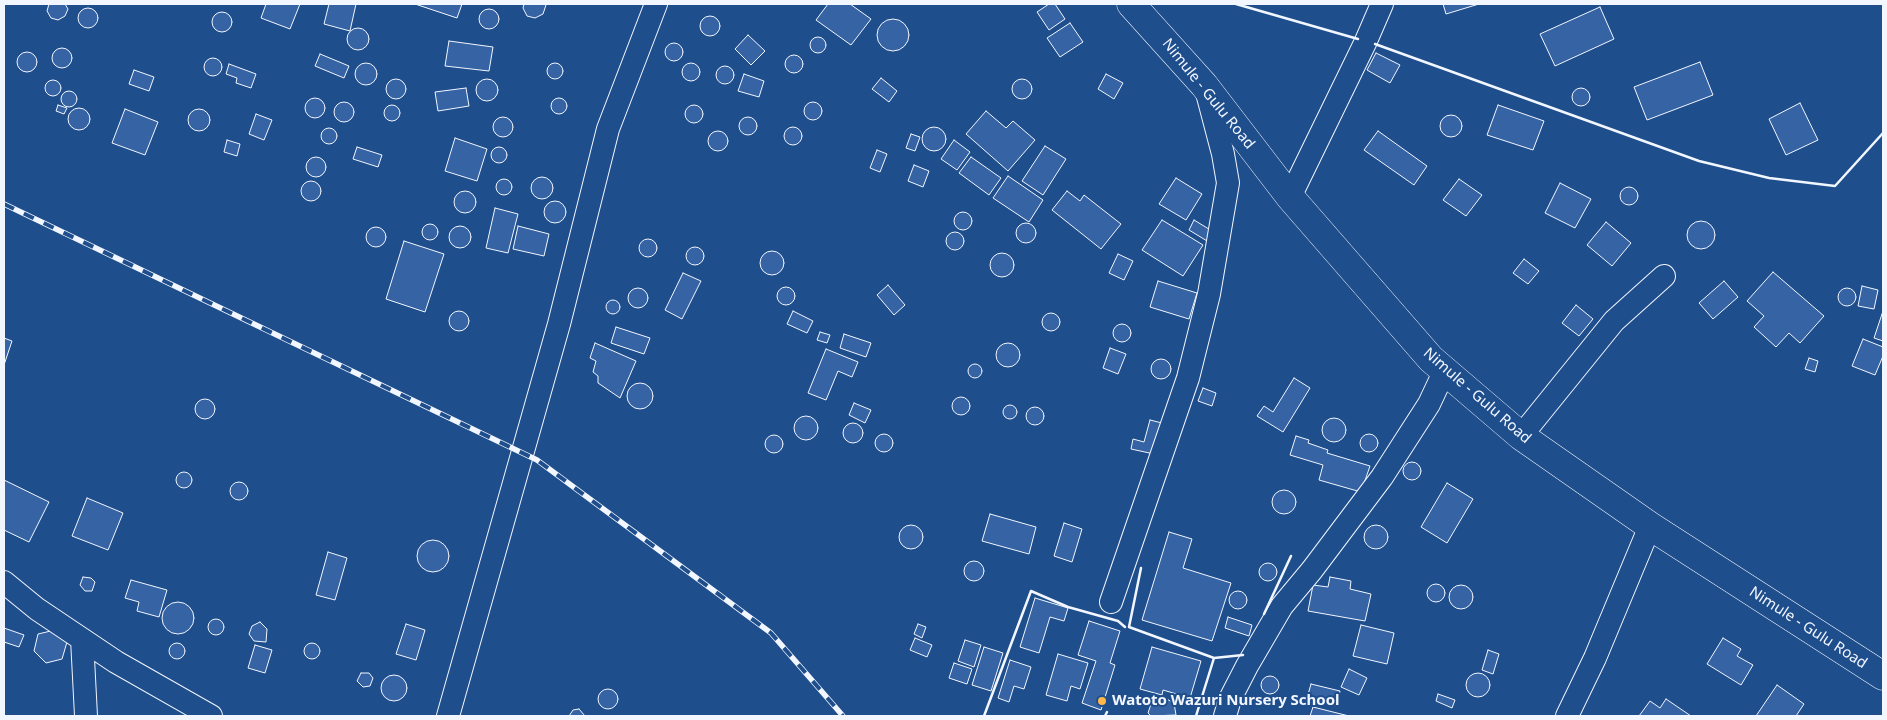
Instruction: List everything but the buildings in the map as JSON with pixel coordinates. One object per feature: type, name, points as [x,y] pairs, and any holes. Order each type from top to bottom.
[{"type":"main road","name":"Nimule - Gulu Road","points":[[1131,4],[1204,84],[1290,197],[1431,359],[1521,436],[1650,526],[1883,676]]},
{"type":"street","points":[[448,716],[559,324],[608,129],[656,4]]},
{"type":"street","points":[[1290,197],[1382,4]]},
{"type":"street","points":[[1111,602],[1188,378],[1209,294],[1228,183],[1223,154],[1204,84]]},
{"type":"street","points":[[1521,436],[1614,321],[1664,276]]},
{"type":"street","points":[[1225,716],[1230,699],[1247,666],[1282,606],[1382,478],[1429,404],[1445,370]]},
{"type":"street","points":[[1567,716],[1596,658],[1650,526]]},
{"type":"street","points":[[4,582],[37,609],[116,662],[211,716]]},
{"type":"street","points":[[82,639],[86,716]]},
{"type":"railway","points":[[4,204],[537,460],[771,633],[843,716]]},
{"type":"wall","points":[[1236,4],[1358,39]]},
{"type":"wall","points":[[1375,44],[1699,161],[1769,178],[1835,186],[1883,133]]},
{"type":"wall","points":[[1264,614],[1291,556]]},
{"type":"wall","points":[[1141,568],[1129,627],[1214,658],[1243,655]]},
{"type":"wall","points":[[984,716],[1031,591],[1068,607],[1118,621],[1125,627]]},
{"type":"wall","points":[[1196,716],[1214,658]]},
{"type":"wall","points":[[1105,716],[1107,712]]},
{"type":"place","name":"Watoto Wazuri Nursery School","points":[[1102,701]]}]
